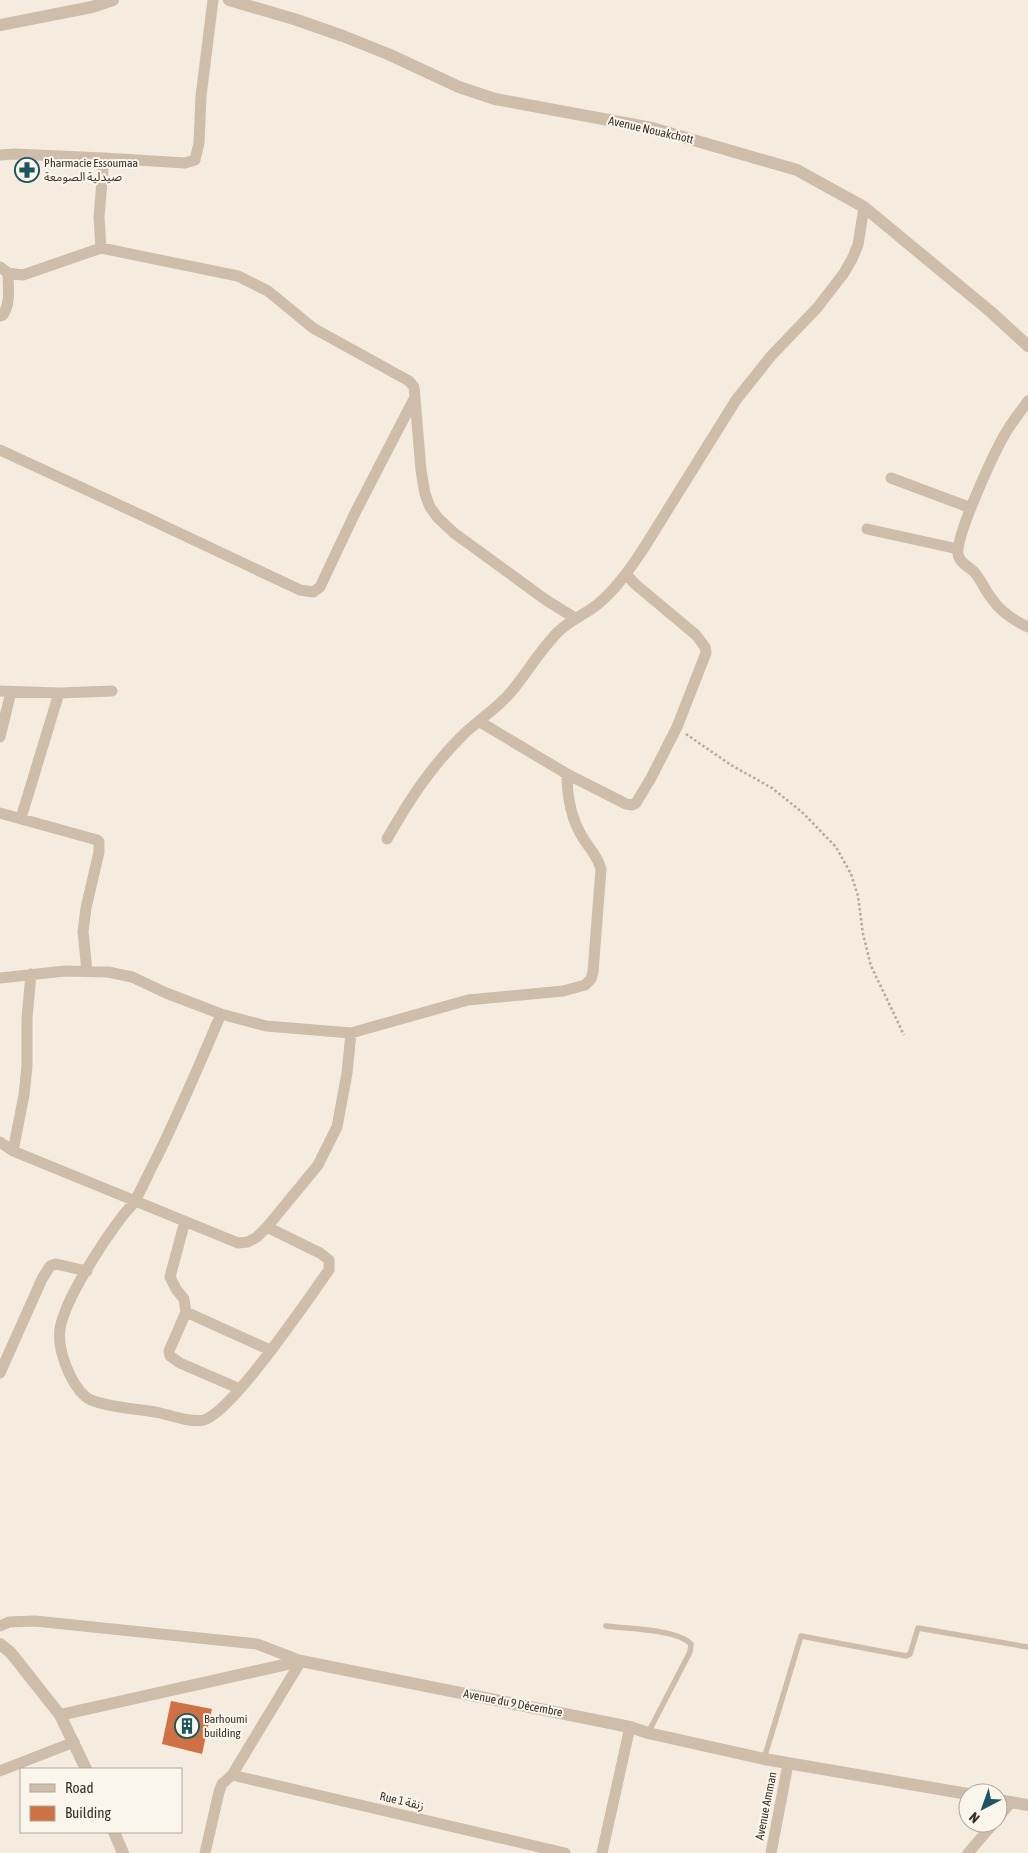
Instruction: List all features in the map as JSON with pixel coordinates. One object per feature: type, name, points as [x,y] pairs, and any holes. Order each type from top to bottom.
[{"type":"street","points":[[0,25],[92,7],[112,0]]},
{"type":"street","points":[[0,155],[15,154],[184,163],[195,160],[199,143],[204,73],[214,0]]},
{"type":"street","name":"Avenue Nouakchott","points":[[229,0],[343,36],[388,54],[459,87],[495,99],[652,128],[797,170],[864,206],[991,312],[1028,346]]},
{"type":"street","points":[[101,248],[100,217],[104,158]]},
{"type":"street","points":[[387,839],[410,798],[435,765],[461,736],[497,708],[558,632],[575,618],[597,605],[626,574],[736,400],[771,356],[817,308],[844,273],[858,245],[864,206]]},
{"type":"street","points":[[4,270],[15,275],[23,275],[101,248],[238,276],[268,291],[313,328],[409,381],[414,387],[416,396],[417,435],[425,494],[434,512],[454,533],[546,600],[575,618]]},
{"type":"street","points":[[0,316],[6,310],[8,302],[4,270]]},
{"type":"street","points":[[0,450],[300,590],[313,592],[320,587],[358,505],[416,396]]},
{"type":"street","points":[[1028,402],[1009,426],[971,508],[958,549],[960,559],[977,575],[992,600],[1010,616],[1028,626]]},
{"type":"street","points":[[891,478],[971,508]]},
{"type":"street","points":[[867,529],[958,549]]},
{"type":"street","points":[[480,722],[567,774],[626,804],[632,805],[640,798],[677,727],[703,662],[705,648],[696,635],[635,584],[626,574]]},
{"type":"street","points":[[0,737],[6,691],[59,693],[112,691]]},
{"type":"street","points":[[21,818],[59,693]]},
{"type":"street","points":[[0,978],[31,974],[87,971],[108,972],[132,977],[166,993],[221,1014],[266,1026],[351,1033],[468,1000],[563,991],[585,984],[591,979],[593,972],[601,869],[596,857],[583,838],[572,812],[568,798],[567,774]]},
{"type":"street","points":[[0,813],[99,842],[99,852],[86,908],[83,932],[87,971]]},
{"type":"street","points":[[13,1151],[24,1095],[27,1066],[27,1018],[31,974]]},
{"type":"street","points":[[221,1014],[177,1117],[135,1200],[75,1290],[60,1329],[61,1351],[68,1370],[87,1398],[105,1404],[151,1411],[191,1420],[204,1420],[226,1404],[270,1350],[329,1270],[329,1260],[320,1253],[267,1227]]},
{"type":"street","points":[[0,1142],[13,1151],[185,1222],[238,1242],[248,1242],[267,1227],[318,1165],[337,1127],[347,1073],[351,1033]]},
{"type":"street","points":[[185,1222],[170,1277],[176,1289],[184,1298],[186,1312],[169,1351],[170,1356],[180,1363],[240,1389]]},
{"type":"street","points":[[0,1372],[42,1279],[50,1266],[56,1264],[87,1271]]},
{"type":"street","points":[[186,1312],[270,1350]]},
{"type":"street","points":[[0,1626],[10,1622],[35,1621],[257,1644],[302,1661],[232,1774],[222,1784],[206,1853]]},
{"type":"street","points":[[0,1644],[11,1653],[60,1715],[86,1768]]},
{"type":"street","name":"Avenue du 9 Décembre","points":[[60,1715],[302,1661],[630,1727],[648,1733],[788,1764],[958,1792]]},
{"type":"street","points":[[602,1853],[630,1727]]},
{"type":"street","points":[[0,1771],[74,1742]]},
{"type":"street","name":"Avenue Amman","points":[[771,1853],[788,1764]]},
{"type":"street","name":"Rue 1 زنقة","points":[[232,1774],[546,1851],[565,1853]]},
{"type":"street","points":[[1008,1802],[1028,1805]]},
{"type":"street","points":[[1008,1806],[1011,1802]]},
{"type":"street","points":[[114,1833],[123,1853]]},
{"type":"street","points":[[968,1853],[985,1833]]},
{"type":"lane","points":[[606,1626],[664,1633],[682,1638],[691,1644],[690,1652],[648,1733]]},
{"type":"lane","points":[[764,1759],[802,1636],[906,1656],[911,1652],[918,1628],[1028,1647]]},
{"type":"path","points":[[677,727],[731,765],[772,788],[804,813],[836,847],[852,874],[871,966],[904,1035]]},
{"type":"building","name":"Barhoumi building","points":[[171,1701],[212,1709],[202,1754],[162,1744]]},
{"type":"place","name":"Pharmacie Essoumaa صيدلية الصومعة","points":[[27,170]]},
{"type":"place","name":"Barhoumi building","points":[[187,1726]]}]
